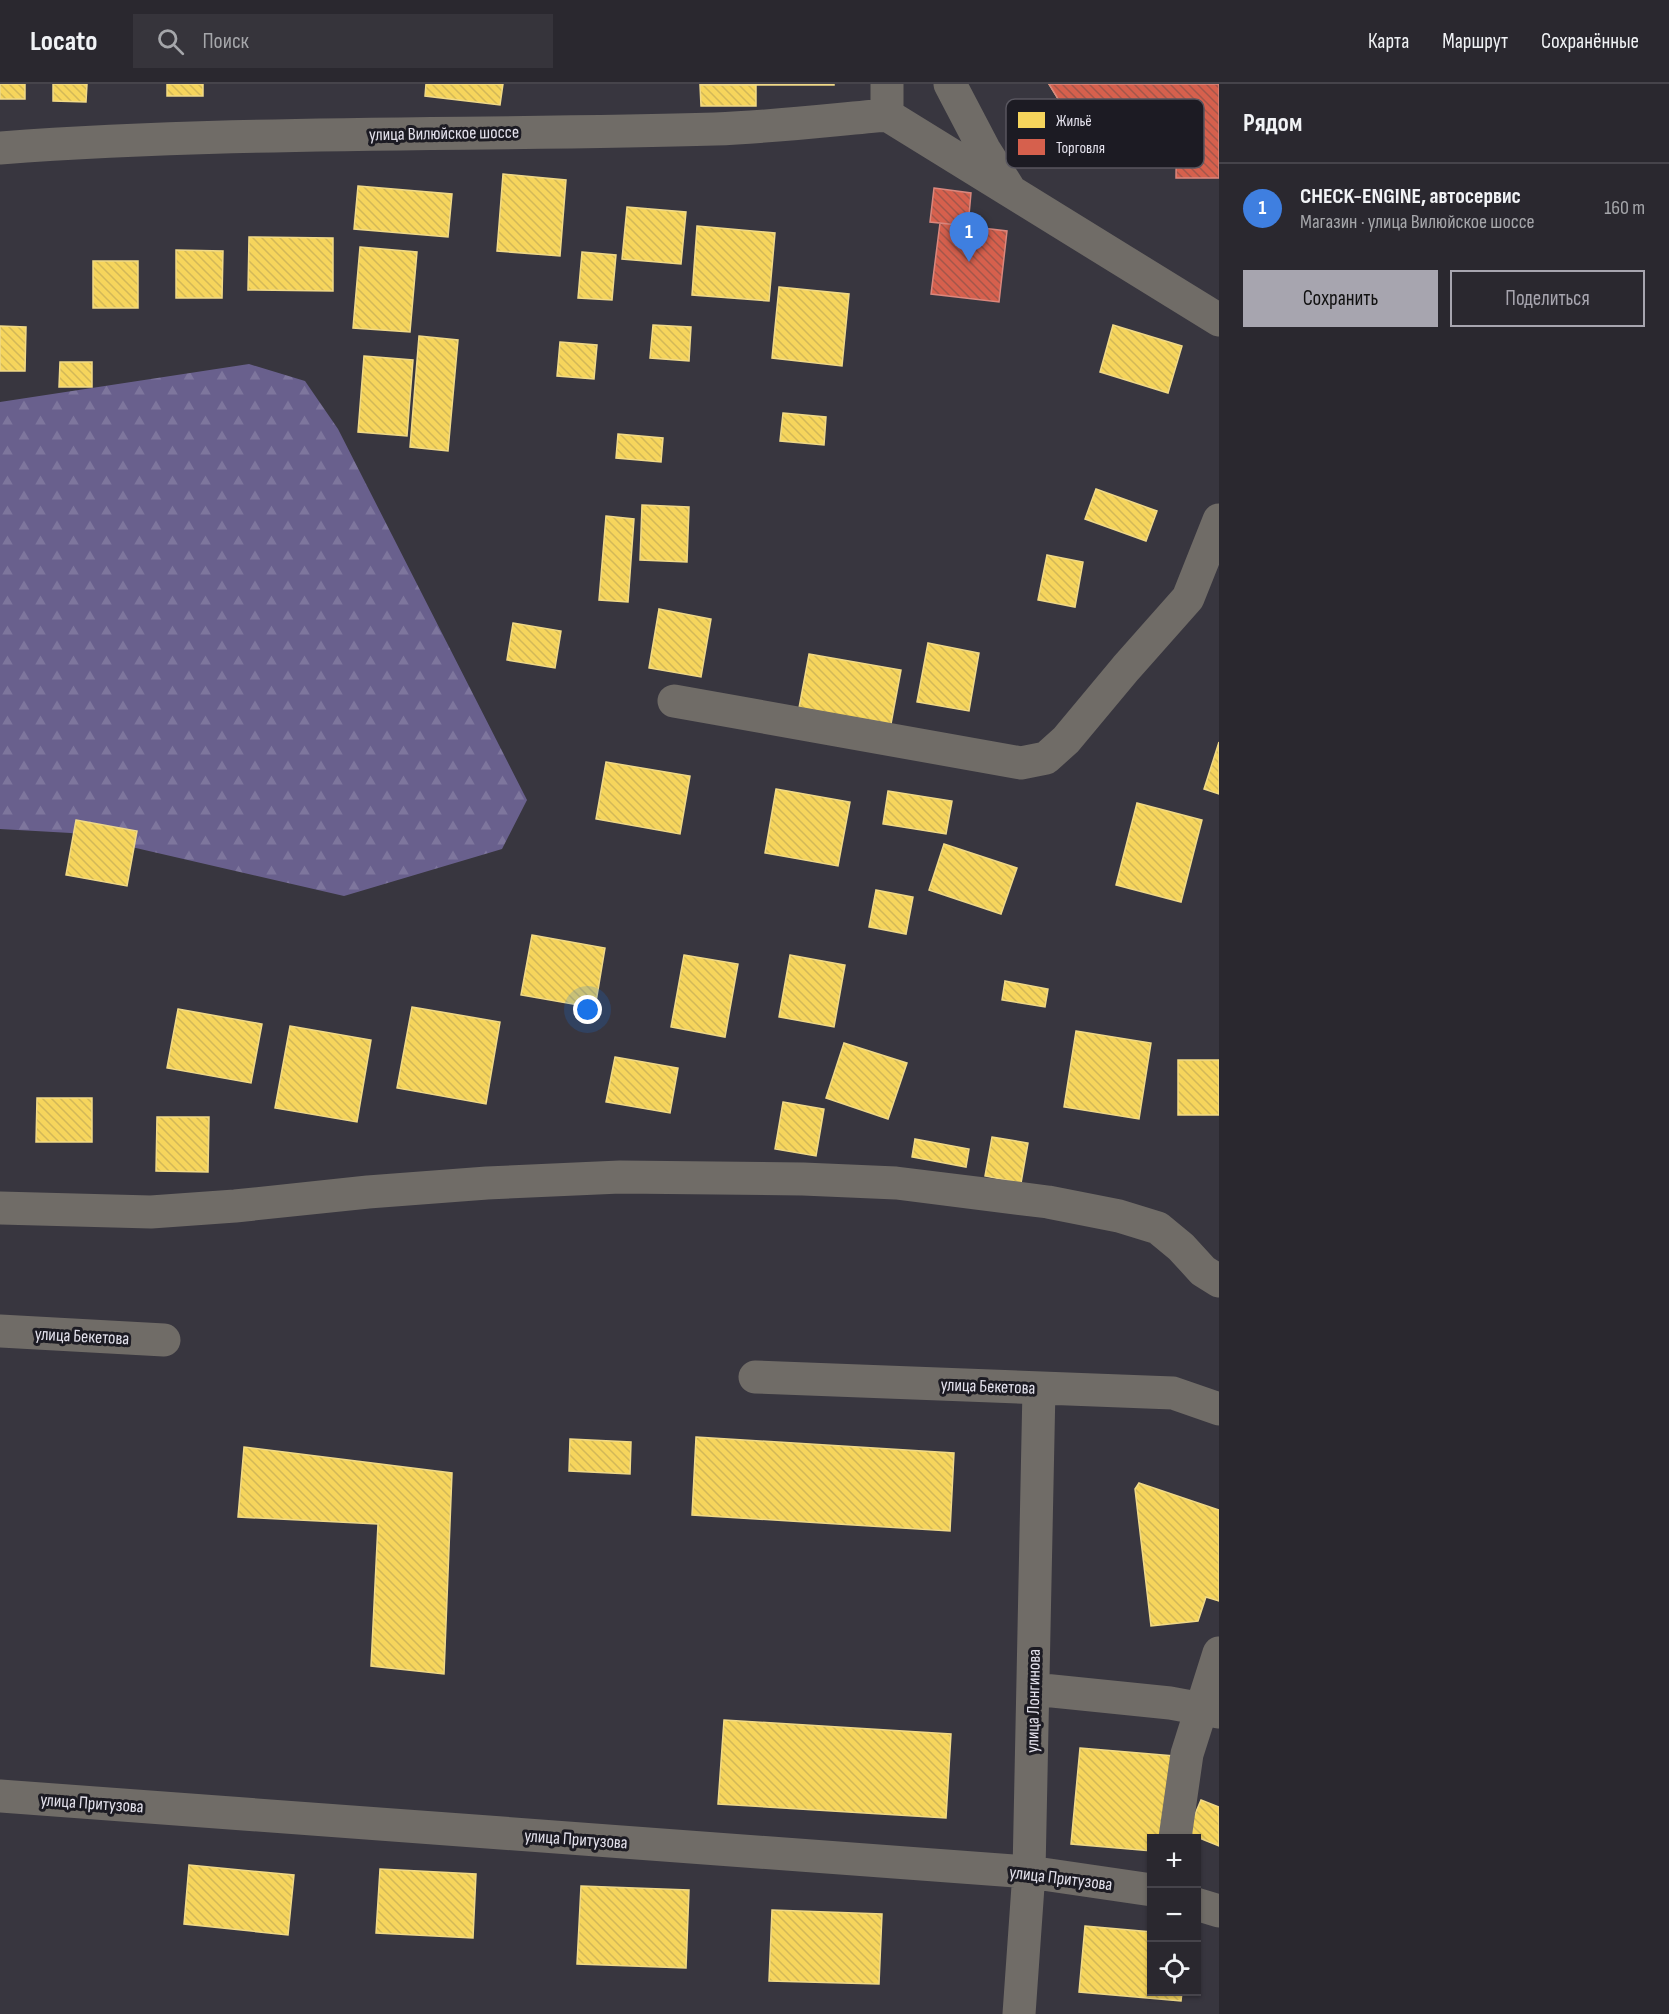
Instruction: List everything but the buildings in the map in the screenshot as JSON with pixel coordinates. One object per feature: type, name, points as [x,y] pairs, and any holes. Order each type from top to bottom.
[{"type":"street","points":[[950,84],[984,149],[1012,192]]},
{"type":"street","points":[[887,100],[1012,192],[1219,320]]},
{"type":"street","name":"улица Вилюйское шоссе","points":[[0,148],[76,142],[418,133],[717,129],[887,100]]},
{"type":"street","points":[[674,701],[1021,763],[1046,758],[1066,740],[1188,598],[1219,520]]},
{"type":"street","points":[[0,1208],[151,1212],[487,1183],[620,1177],[803,1179],[896,1183],[1048,1202],[1119,1216],[1158,1228],[1181,1246],[1203,1271],[1219,1281]]},
{"type":"street","name":"улица Бекетова","points":[[0,1331],[164,1340]]},
{"type":"street","name":"улица Бекетова","points":[[755,1377],[1173,1394],[1219,1409]]},
{"type":"street","name":"улица Лонгинова","points":[[1019,2014],[1029,1872],[1039,1388]]},
{"type":"street","points":[[1176,1834],[1187,1754],[1210,1710],[1219,1653]]},
{"type":"street","points":[[1033,1689],[1210,1710]]},
{"type":"street","name":"улица Притузова","points":[[0,1796],[1029,1872],[1147,1889]]},
{"type":"street","points":[[1201,1905],[1219,1911]]},
{"type":"green space","points":[[249,364],[305,381],[338,429],[527,800],[502,849],[344,896],[71,833],[0,829],[0,402]]},
{"type":"place","name":"CHECK-ENGINE, автосервис","points":[[969,262]]}]
